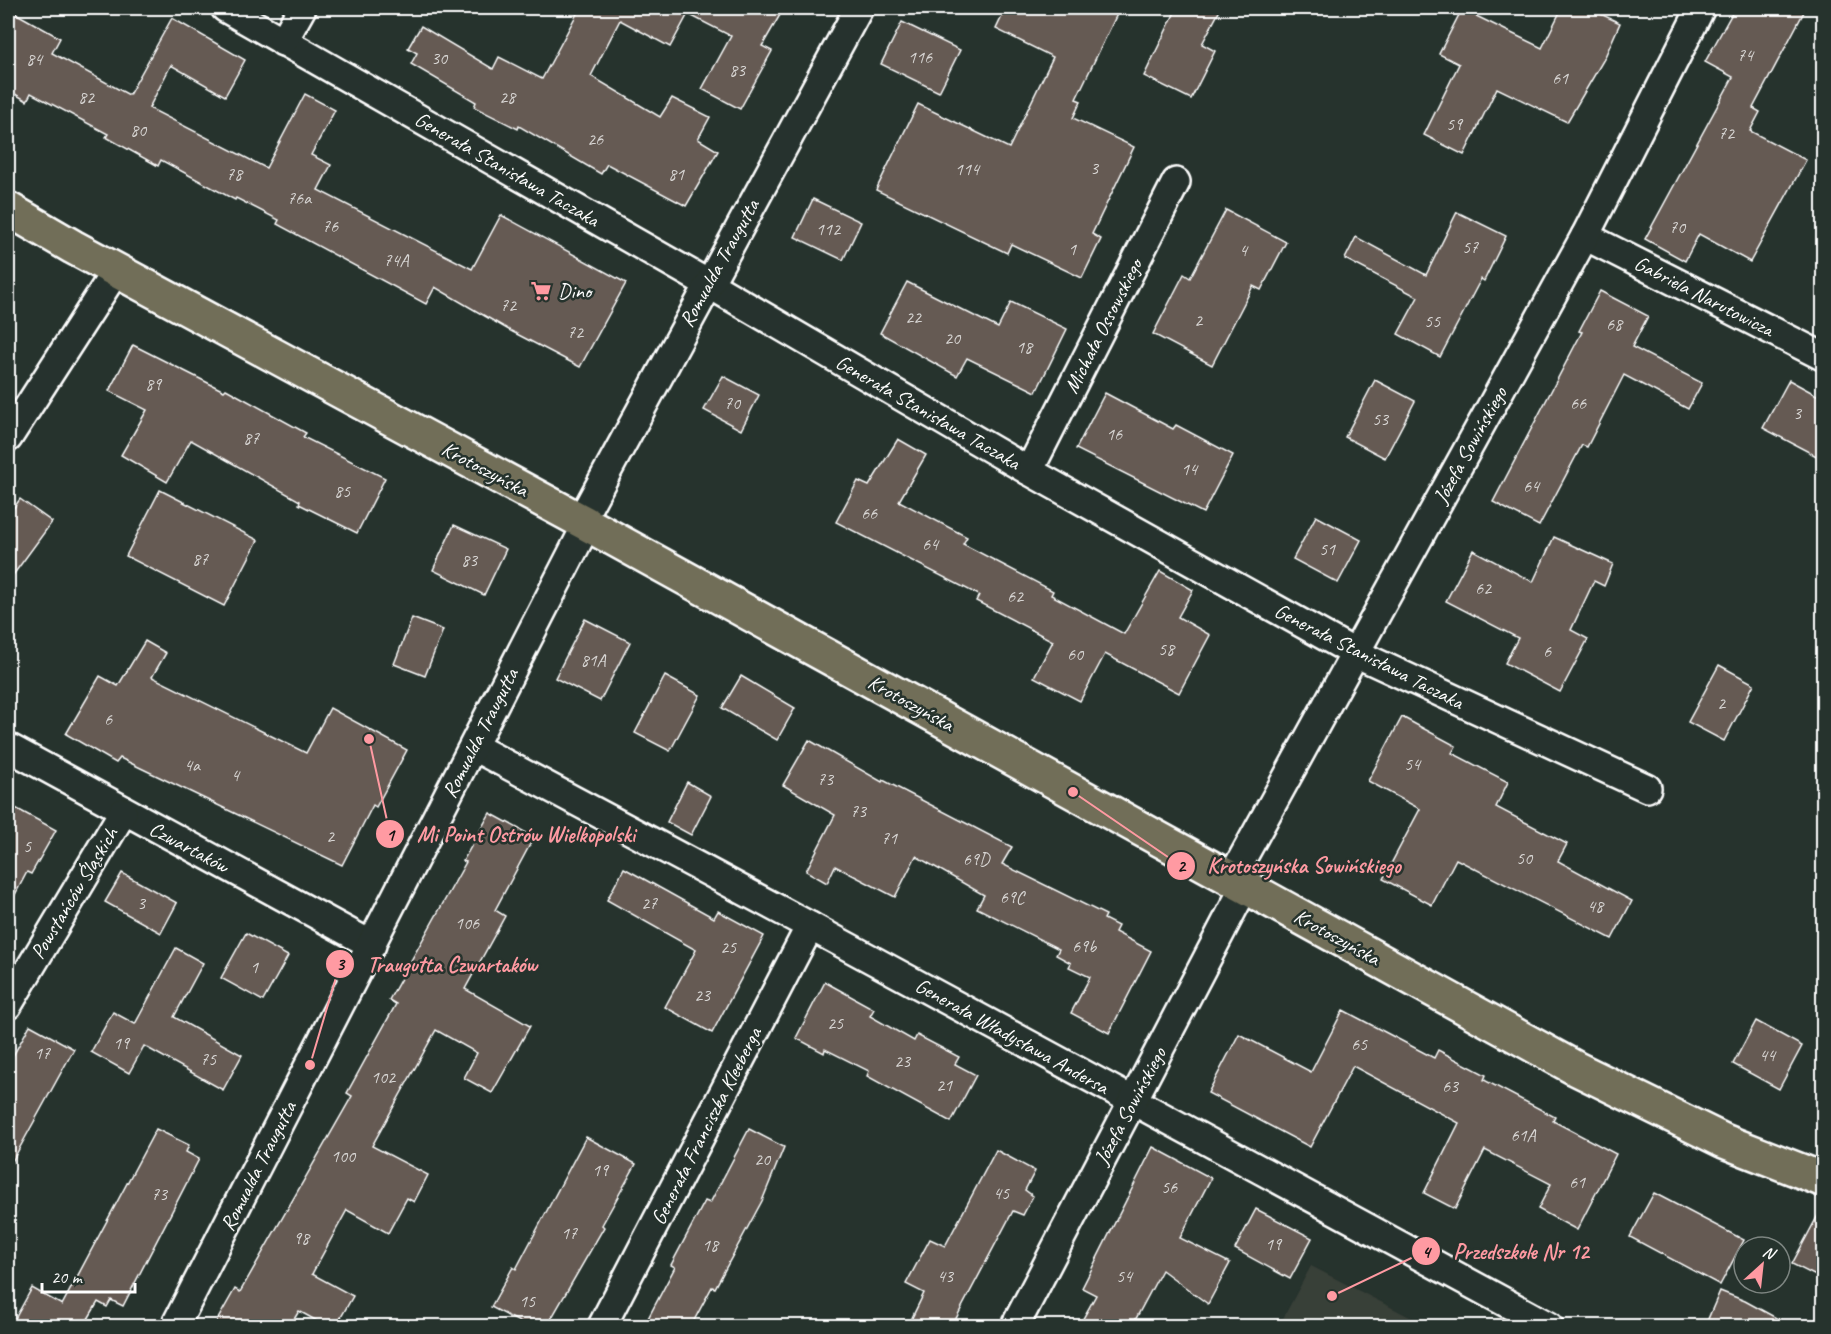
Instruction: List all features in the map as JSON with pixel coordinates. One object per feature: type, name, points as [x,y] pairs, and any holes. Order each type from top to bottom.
[{"type":"main road","name":"Krotoszyńska","points":[[8,208],[117,270],[584,522],[1575,1068],[1724,1141],[1824,1180]]},
{"type":"street","name":"Generała Stanisława Taczaka","points":[[225,8],[707,283],[1029,471],[1355,653],[1647,788]]},
{"type":"street","points":[[283,42],[302,8]]},
{"type":"street","name":"Romualda Traugutta","points":[[175,1326],[474,747],[584,522],[707,283],[859,8]]},
{"type":"street","name":"Józefa Sowińskiego","points":[[1016,1326],[1131,1102],[1238,883],[1355,653],[1585,236],[1701,8]]},
{"type":"street","name":"Michała Ossowskiego","points":[[1029,471],[1176,182]]},
{"type":"street","name":"Gabriela Narutowicza","points":[[1585,236],[1824,357]]},
{"type":"street","points":[[8,438],[117,270]]},
{"type":"street","name":"Czwartaków","points":[[8,747],[123,812],[372,945]]},
{"type":"street","name":"Generała Władysława Andersa","points":[[474,747],[1549,1326]]},
{"type":"street","name":"Powstańców Śląskich","points":[[8,1005],[123,812]]},
{"type":"street","name":"Generała Franciszka Kleeberga","points":[[602,1326],[810,926]]},
{"type":"shaded area","points":[[1311,1266],[1427,1326],[1279,1326]]},
{"type":"building","points":[[580,8],[784,8],[762,46],[772,51],[740,109],[702,89],[731,36],[688,14],[670,47],[620,20],[591,76],[660,117],[672,98],[710,117],[698,139],[718,151],[686,206],[607,164],[601,174],[519,126],[518,129],[474,107],[476,102],[411,64],[417,53],[408,48],[421,26],[493,69],[499,57],[542,79]]},
{"type":"building","points":[[1006,8],[1120,8],[1076,99],[1081,101],[1073,118],[1134,147],[1092,234],[1101,239],[1082,278],[1011,244],[1007,253],[876,190],[918,104],[1009,148],[1053,57],[996,29]]},
{"type":"building","points":[[1177,8],[1221,8],[1202,44],[1215,51],[1191,99],[1144,76]]},
{"type":"building","points":[[1562,8],[1588,8],[1620,23],[1604,59],[1567,122],[1497,88],[1464,155],[1424,135],[1459,64],[1439,54],[1462,9],[1542,48]]},
{"type":"building","points":[[1735,8],[1806,8],[1753,108],[1760,112],[1750,131],[1806,160],[1750,262],[1699,234],[1685,261],[1645,239],[1733,77],[1705,62]]},
{"type":"building","points":[[8,9],[60,38],[52,53],[129,95],[172,18],[245,60],[225,96],[171,65],[149,108],[266,168],[305,94],[335,110],[311,155],[331,165],[318,190],[472,269],[501,215],[626,283],[580,367],[509,330],[435,287],[426,304],[277,224],[279,220],[236,198],[235,200],[161,160],[158,166],[106,137],[108,134],[31,93],[27,101],[8,90]]},
{"type":"building","points":[[902,22],[960,50],[939,92],[881,64]]},
{"type":"building","points":[[813,199],[861,222],[843,260],[795,237]]},
{"type":"building","points":[[1226,210],[1286,242],[1261,290],[1253,286],[1212,365],[1153,334],[1184,274],[1190,278]]},
{"type":"building","points":[[1457,212],[1506,236],[1484,281],[1481,279],[1440,357],[1398,334],[1418,297],[1345,259],[1356,237],[1426,275]]},
{"type":"building","points":[[907,282],[998,328],[1011,302],[1067,329],[1036,392],[967,358],[957,376],[880,333]]},
{"type":"building","points":[[1600,291],[1648,316],[1632,347],[1702,383],[1688,409],[1624,375],[1587,447],[1582,445],[1539,526],[1493,502],[1582,332],[1579,331]]},
{"type":"building","points":[[133,345],[224,391],[226,389],[306,433],[303,437],[385,478],[357,533],[299,504],[300,501],[191,440],[167,482],[121,455],[147,410],[109,391]]},
{"type":"building","points":[[723,376],[759,395],[741,430],[704,410]]},
{"type":"building","points":[[1375,380],[1415,401],[1385,458],[1345,437]]},
{"type":"building","points":[[1789,380],[1824,399],[1824,460],[1763,428]]},
{"type":"building","points":[[1105,393],[1173,429],[1176,425],[1233,455],[1203,513],[1076,449]]},
{"type":"building","points":[[898,439],[926,455],[899,501],[967,537],[963,544],[1053,591],[1051,595],[1124,634],[1160,571],[1193,590],[1178,617],[1210,635],[1179,693],[1105,654],[1080,701],[1034,677],[1053,641],[976,601],[979,595],[836,522],[858,481],[869,486]]},
{"type":"building","points":[[160,490],[258,540],[224,606],[126,556]]},
{"type":"building","points":[[20,499],[52,522],[8,582],[8,516]]},
{"type":"building","points":[[1316,516],[1361,540],[1338,583],[1293,559]]},
{"type":"building","points":[[454,525],[506,549],[484,595],[433,570]]},
{"type":"building","points":[[1554,537],[1613,564],[1604,586],[1594,581],[1571,630],[1588,639],[1560,692],[1505,663],[1518,638],[1446,601],[1473,550],[1533,582]]},
{"type":"building","points":[[412,618],[443,630],[425,676],[394,664]]},
{"type":"building","points":[[585,619],[630,642],[600,701],[555,678]]},
{"type":"building","points":[[145,641],[166,653],[152,677],[306,753],[330,708],[407,750],[376,807],[373,805],[342,865],[120,758],[116,763],[66,734],[100,676],[118,686]]},
{"type":"building","points":[[1719,665],[1754,684],[1724,741],[1688,722]]},
{"type":"building","points":[[665,676],[700,695],[670,751],[635,733]]},
{"type":"building","points":[[741,676],[795,708],[777,740],[722,708]]},
{"type":"building","points":[[1402,717],[1456,746],[1452,753],[1508,782],[1496,807],[1567,844],[1558,861],[1632,901],[1612,939],[1456,859],[1432,905],[1383,879],[1420,809],[1368,781]]},
{"type":"building","points":[[809,740],[882,782],[883,780],[1012,847],[1002,864],[1106,915],[1104,919],[1118,926],[1115,932],[1151,951],[1109,1033],[1071,1013],[1090,977],[1069,967],[1071,963],[1056,955],[1059,949],[977,908],[984,895],[916,856],[895,897],[835,866],[827,883],[806,871],[835,815],[783,785]]},
{"type":"building","points":[[687,782],[711,796],[691,835],[667,822]]},
{"type":"building","points":[[8,804],[56,830],[31,874],[27,872],[8,908]]},
{"type":"building","points":[[490,813],[534,837],[495,910],[505,916],[465,989],[530,1026],[492,1093],[464,1078],[477,1053],[436,1030],[372,1146],[428,1175],[414,1202],[407,1198],[388,1233],[347,1210],[312,1274],[353,1296],[336,1326],[326,1326],[299,1311],[290,1326],[214,1326],[235,1289],[240,1292],[352,1096],[347,1093],[396,1004],[389,1000],[466,862],[463,861]]},
{"type":"building","points":[[624,868],[714,918],[718,911],[764,936],[712,1033],[665,1007],[696,950],[607,900]]},
{"type":"building","points":[[122,873],[177,903],[161,933],[105,902]]},
{"type":"building","points":[[246,933],[288,956],[263,1001],[221,978]]},
{"type":"building","points":[[176,948],[203,963],[174,1017],[242,1055],[223,1090],[144,1046],[129,1073],[91,1052],[113,1012],[135,1024]]},
{"type":"building","points":[[825,982],[874,1009],[870,1016],[914,1041],[917,1035],[959,1057],[955,1064],[976,1075],[951,1122],[867,1076],[869,1071],[825,1049],[824,1053],[796,1038]]},
{"type":"building","points":[[1343,1010],[1434,1058],[1438,1050],[1486,1075],[1484,1080],[1555,1117],[1553,1121],[1616,1154],[1577,1230],[1538,1209],[1551,1184],[1485,1150],[1455,1209],[1424,1193],[1459,1123],[1353,1066],[1310,1147],[1208,1093],[1239,1034],[1311,1072]]},
{"type":"building","points":[[1756,1021],[1802,1046],[1779,1089],[1733,1064]]},
{"type":"building","points":[[30,1025],[74,1049],[8,1169],[8,1065]]},
{"type":"building","points":[[156,1129],[189,1145],[186,1152],[199,1159],[123,1306],[111,1300],[107,1307],[98,1302],[88,1319],[102,1326],[11,1326],[32,1288],[62,1305]]},
{"type":"building","points":[[749,1129],[784,1147],[762,1201],[715,1288],[712,1287],[691,1326],[644,1326],[675,1267],[671,1265],[705,1201],[710,1203]]},
{"type":"building","points":[[586,1137],[636,1164],[602,1225],[604,1227],[547,1326],[527,1326],[491,1307],[513,1267],[516,1269]]},
{"type":"building","points":[[1153,1147],[1211,1178],[1180,1238],[1230,1263],[1208,1304],[1162,1270],[1132,1326],[1079,1326],[1096,1295],[1082,1288]]},
{"type":"building","points":[[996,1150],[1035,1171],[1025,1190],[1033,1196],[1023,1215],[1013,1211],[952,1326],[908,1326],[924,1293],[906,1284],[930,1239],[945,1246]]},
{"type":"building","points":[[1654,1193],[1734,1235],[1732,1235],[1732,1262],[1720,1285],[1630,1237]]},
{"type":"building","points":[[1824,1204],[1824,1280],[1792,1264]]},
{"type":"building","points":[[1256,1209],[1312,1238],[1290,1279],[1235,1249]]},
{"type":"building","points":[[1720,1291],[1745,1301],[1791,1326],[1705,1326]]},
{"type":"place","name":"Dino","points":[[541,291]]},
{"type":"place","name":"Mi Point Ostrów Wielkopolski","points":[[369,739]]},
{"type":"place","name":"Krotoszyńska Sowińskiego","points":[[1073,792]]},
{"type":"place","name":"Traugutta Czwartaków","points":[[310,1065]]},
{"type":"place","name":"Przedszkole Nr 12","points":[[1332,1296]]}]
